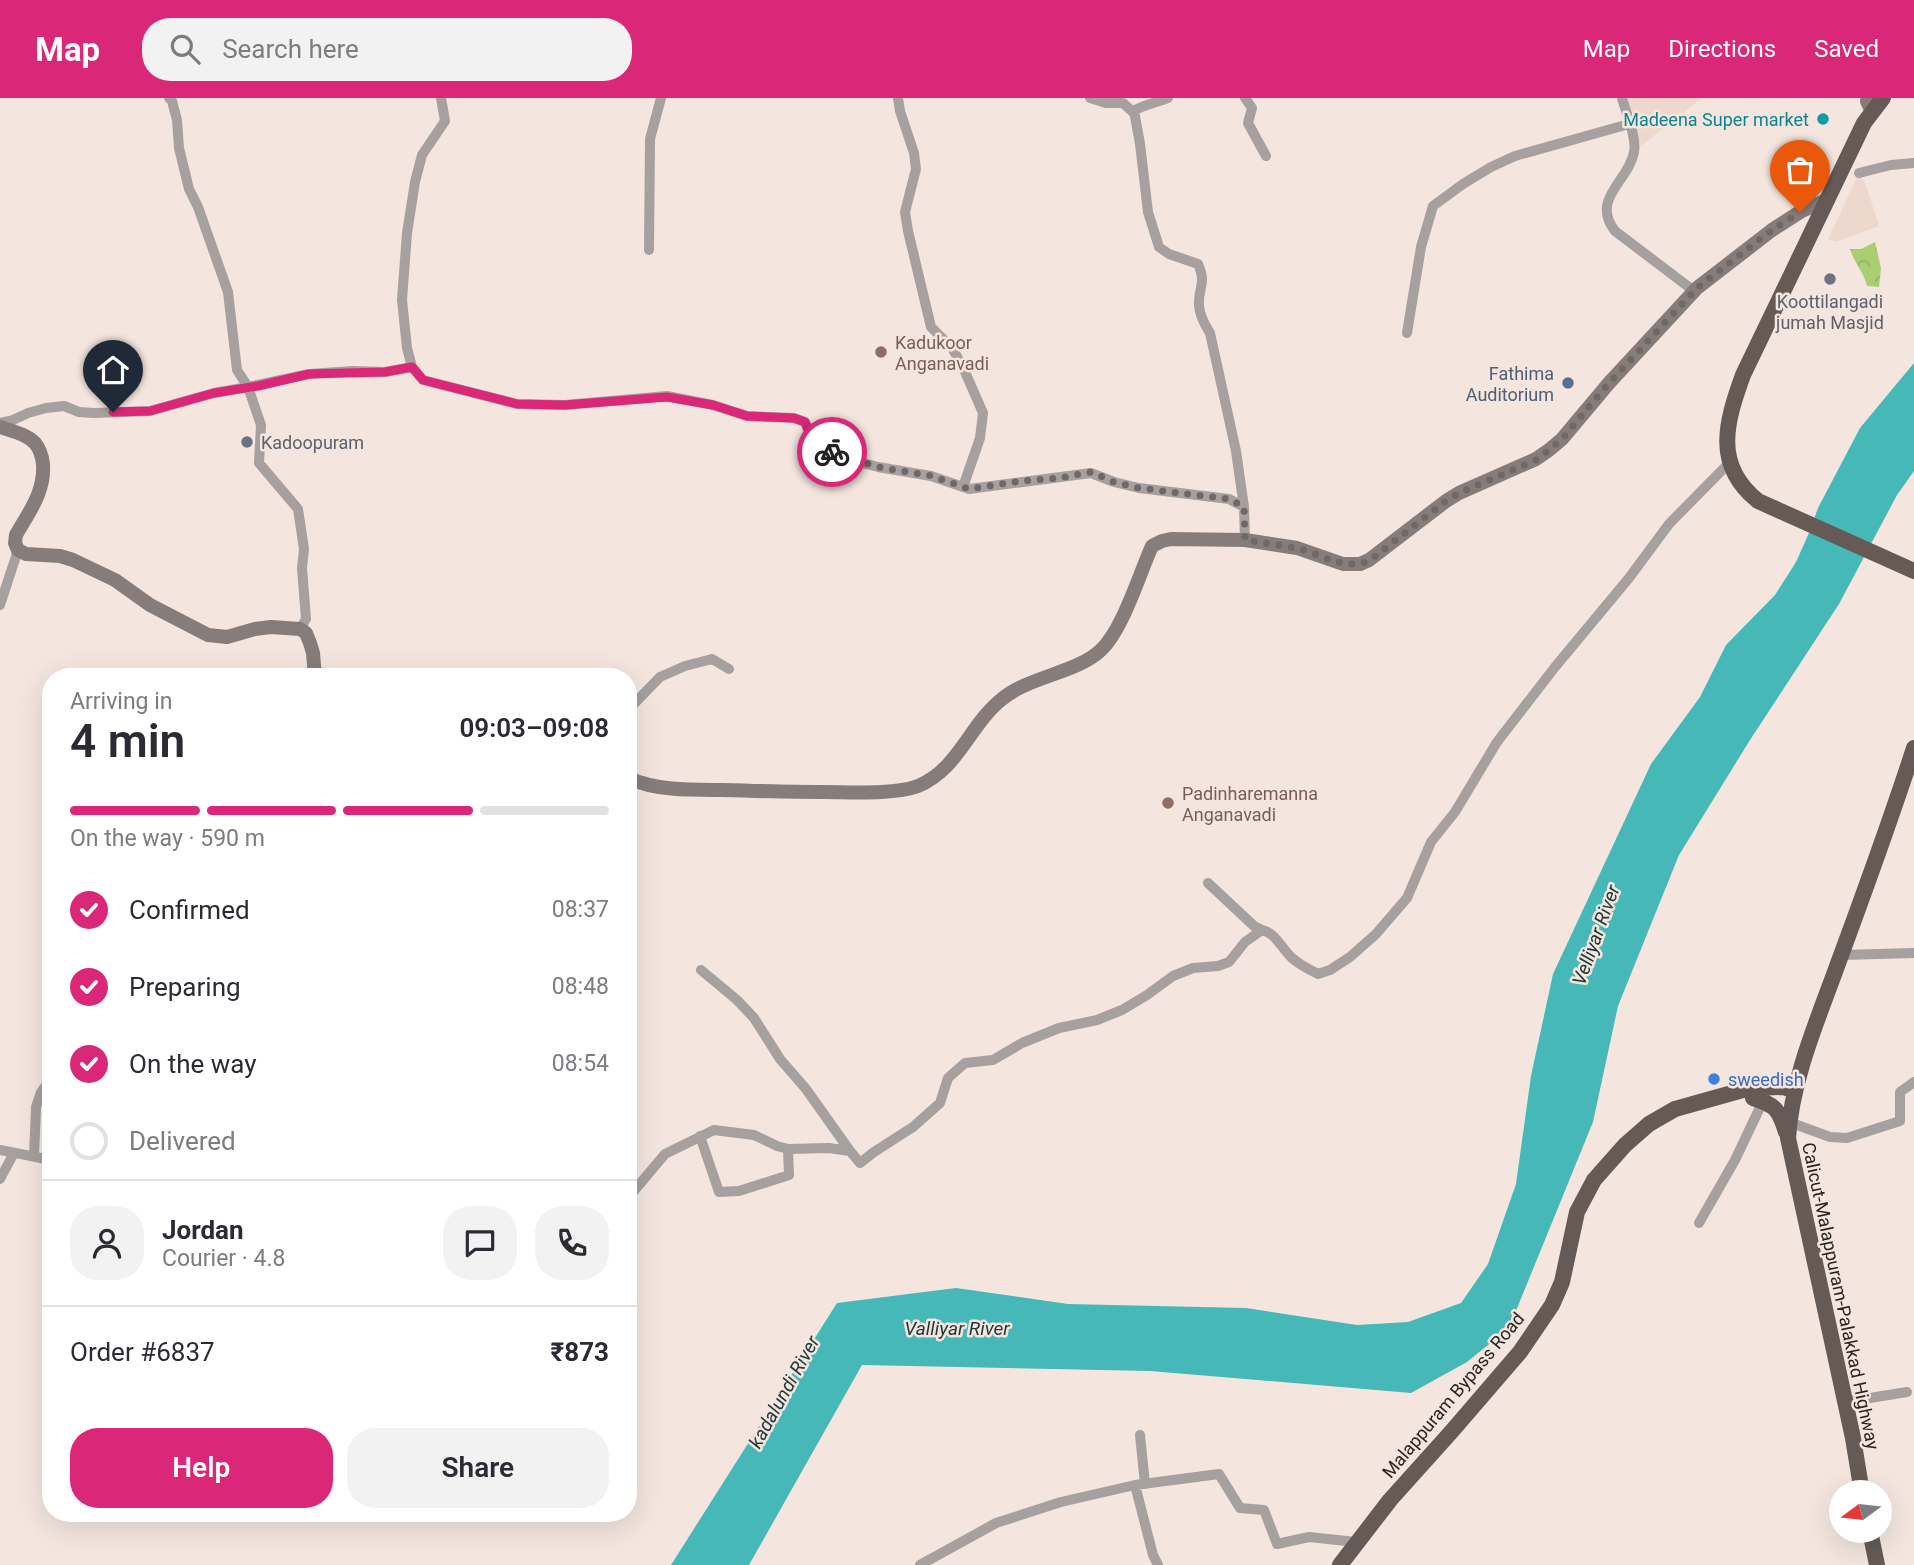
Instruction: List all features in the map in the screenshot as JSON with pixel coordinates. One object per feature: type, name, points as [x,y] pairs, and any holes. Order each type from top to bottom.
[{"type":"highway","points":[[1883,98],[1870,105],[1864,123],[1824,201],[1740,385],[1732,406],[1727,452],[1733,472],[1744,490],[1758,501],[1907,568]]},
{"type":"highway","name":"Calicut-Malappuram-Palakkad Highway","points":[[1860,1480],[1788,1130],[1801,1066],[1914,748]]},
{"type":"highway","points":[[1788,1130],[1781,1114],[1755,1096],[1801,1066]]},
{"type":"highway","name":"Malappuram Bypass Road","points":[[1340,1565],[1390,1500],[1520,1352],[1552,1305],[1562,1282],[1577,1212],[1594,1180],[1625,1145],[1649,1124],[1675,1109],[1755,1096],[1794,1096]]},
{"type":"highway","name":"Malappuram Bypass Road","points":[[1352,1565],[1395,1508],[1528,1358],[1561,1310],[1573,1285],[1587,1216],[1603,1186],[1632,1153],[1655,1133],[1679,1119],[1755,1096]]},
{"type":"highway","points":[[1873,1544],[1877,1565]]},
{"type":"main road","points":[[637,780],[692,790],[853,792],[898,790],[918,786],[950,764],[990,710],[1003,698],[1046,675],[1085,663],[1101,650],[1114,635],[1152,546],[1171,539],[1245,540],[1297,548],[1343,564],[1369,561],[1446,501],[1536,460],[1549,450],[1562,439],[1609,383],[1694,291],[1772,230],[1824,201]]},
{"type":"main road","points":[[0,425],[30,439],[37,445],[42,458],[43,475],[38,497],[16,535],[18,550],[26,554],[60,556],[73,560],[115,580],[150,605],[208,635],[227,637],[271,627],[300,629],[306,633],[310,643],[314,668]]},
{"type":"street","points":[[169,98],[177,120],[179,148],[189,188],[228,292],[237,370],[248,387],[261,425],[259,463],[298,509],[304,548],[302,568],[306,619],[300,629]]},
{"type":"street","points":[[441,98],[445,121],[422,155],[415,182],[407,233],[402,300],[407,348],[412,367],[423,380],[517,404],[565,405],[667,397],[713,405],[747,416],[794,418],[805,422],[814,444],[848,459],[932,476],[969,489],[1091,472],[1114,482],[1139,488],[1229,499],[1244,507]]},
{"type":"street","points":[[649,250],[650,139],[661,98]]},
{"type":"street","points":[[898,98],[916,169],[905,212],[931,327],[952,348],[983,413],[980,438],[963,487]]},
{"type":"street","points":[[1090,98],[1106,103],[1123,103],[1134,113],[1148,212],[1159,247],[1169,254],[1198,264],[1203,277],[1199,306],[1210,333],[1236,451],[1244,507],[1245,540]]},
{"type":"street","points":[[1134,113],[1140,107],[1168,98]]},
{"type":"street","points":[[1245,98],[1252,108],[1248,123],[1266,156]]},
{"type":"street","points":[[1622,98],[1635,148],[1629,167],[1613,188],[1607,206],[1609,223],[1615,231],[1694,291]]},
{"type":"street","points":[[1407,333],[1422,247],[1433,206],[1463,184],[1515,156],[1629,124]]},
{"type":"street","points":[[1859,173],[1891,165],[1914,163]]},
{"type":"street","points":[[0,425],[46,408],[64,406],[79,412],[94,413],[150,411],[214,393],[309,374],[385,372],[412,367]]},
{"type":"street","points":[[1208,883],[1254,926],[1270,932],[1289,955],[1304,967],[1318,974],[1350,957],[1376,934],[1406,898],[1431,842],[1455,812],[1497,742],[1669,524],[1730,461]]},
{"type":"street","points":[[0,605],[18,550]]},
{"type":"street","points":[[637,701],[660,677],[685,666],[712,659],[729,669]]},
{"type":"street","points":[[701,970],[754,1018],[780,1059],[806,1089],[860,1163],[913,1127],[940,1103],[948,1078],[965,1063],[993,1060],[1059,1028],[1097,1020],[1122,1010],[1173,976],[1193,968],[1219,967],[1229,962],[1245,942],[1262,930]]},
{"type":"street","points":[[1842,954],[1914,953]]},
{"type":"street","points":[[1788,1130],[1847,1138],[1900,1121],[1900,1092],[1914,1082]]},
{"type":"street","points":[[34,1156],[36,1107],[42,1091]]},
{"type":"street","points":[[1699,1223],[1735,1160],[1755,1096]]},
{"type":"street","points":[[637,1187],[665,1154],[713,1130],[754,1135],[788,1149],[829,1148],[850,1151]]},
{"type":"street","points":[[700,1136],[719,1192],[739,1191],[789,1175],[788,1149]]},
{"type":"street","points":[[0,1150],[42,1158]]},
{"type":"street","points":[[0,1179],[14,1153]]},
{"type":"street","points":[[1845,1402],[1907,1392]]},
{"type":"street","points":[[1140,1435],[1140,1484],[1153,1555],[1158,1565]]},
{"type":"street","points":[[920,1565],[996,1522],[1061,1502],[1140,1484],[1219,1474],[1240,1508],[1264,1510],[1277,1544],[1309,1537],[1356,1542]]},
{"type":"shaded area","points":[[1625,98],[1702,98],[1641,146]]},
{"type":"shaded area","points":[[1859,173],[1866,185],[1879,226],[1836,242],[1828,239]]},
{"type":"green space","points":[[1875,242],[1881,268],[1879,287],[1867,286],[1850,249],[1861,249]]},
{"type":"water","name":"Valliyar River","points":[[1914,363],[1914,471],[1897,495],[1839,604],[1679,855],[1618,1006],[1593,1122],[1509,1328],[1467,1362],[1411,1393],[1150,1371],[862,1365],[749,1565],[671,1565],[837,1303],[956,1288],[1068,1304],[1246,1308],[1357,1325],[1408,1322],[1461,1303],[1488,1264],[1516,1184],[1531,1076],[1553,974],[1651,764],[1700,697],[1726,645],[1775,595],[1796,562],[1818,508],[1860,428]]},
{"type":"way so far","points":[[832,452],[878,467],[932,476],[969,489],[1091,472],[1114,482],[1139,488],[1229,499],[1244,507],[1245,540],[1297,548],[1343,564],[1360,564],[1369,561],[1459,493],[1536,460],[1549,450],[1562,439],[1609,383],[1697,288],[1772,230],[1800,212]]},
{"type":"place","name":"Madeena Super market","points":[[1823,119]]},
{"type":"place","name":"Koottilangadi jumah Masjid","points":[[1830,279]]},
{"type":"place","name":"Kadukoor Anganavadi","points":[[881,352]]},
{"type":"place","name":"Fathima Auditorium","points":[[1568,383]]},
{"type":"place","name":"Kadoopuram","points":[[247,442]]},
{"type":"place","name":"Padinharemanna Anganavadi","points":[[1168,803]]},
{"type":"place","name":"sweedish","points":[[1714,1079]]},
{"type":"route","points":[[113,412],[150,411],[214,393],[309,374],[385,372],[412,367],[423,380],[517,404],[565,405],[667,397],[713,405],[747,416],[794,418],[805,422],[814,444],[832,452]]},
{"type":"water label","name":"Velliyar River","points":[[1596,935]]},
{"type":"water label","name":"kadalundi River","points":[[784,1392]]}]
